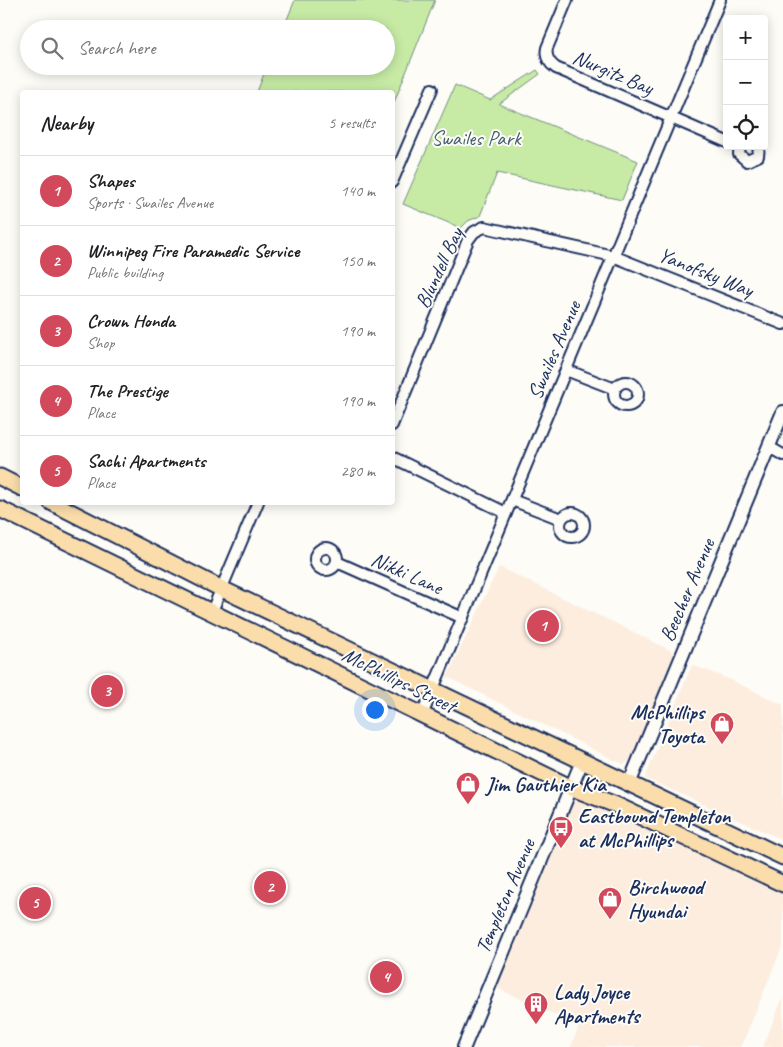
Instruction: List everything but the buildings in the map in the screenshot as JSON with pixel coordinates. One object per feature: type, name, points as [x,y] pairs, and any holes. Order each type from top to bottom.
[{"type":"main road","points":[[0,477],[20,487]]},
{"type":"main road","name":"McPhillips Street","points":[[57,505],[222,589],[783,857]]},
{"type":"main road","name":"McPhillips Street","points":[[0,509],[572,788],[624,808],[783,884]]},
{"type":"street","name":"Nurgitz Bay","points":[[567,0],[547,48],[546,54],[550,63],[556,68],[671,117]]},
{"type":"street","name":"Swailes Avenue","points":[[422,715],[720,0]]},
{"type":"street","points":[[395,175],[432,89]]},
{"type":"street","points":[[671,117],[723,140]]},
{"type":"street","points":[[740,150],[741,157],[747,161],[758,156],[758,150]]},
{"type":"street","name":"Blundell Bay","points":[[395,418],[461,256],[474,232],[484,227],[490,228],[613,256]]},
{"type":"street","name":"Yanofsky Way","points":[[613,256],[783,324]]},
{"type":"street","points":[[566,370],[615,389]]},
{"type":"street","name":"Beecher Avenue","points":[[629,784],[783,412]]},
{"type":"street","points":[[768,447],[783,455]]},
{"type":"street","points":[[395,458],[506,513]]},
{"type":"street","points":[[512,500],[561,519]]},
{"type":"street","points":[[212,611],[257,505]]},
{"type":"street","name":"Nikki Lane","points":[[337,562],[463,618]]},
{"type":"street","name":"Templeton Avenue","points":[[464,1047],[582,761]]},
{"type":"shaded area","points":[[499,567],[670,650],[674,654],[634,754],[628,762],[623,764],[447,677]]},
{"type":"shaded area","points":[[692,665],[731,680],[783,705],[783,840],[645,778]]},
{"type":"shaded area","points":[[588,784],[783,877],[783,945],[741,1047],[571,1047],[579,1026],[495,987],[577,793],[581,786]]},
{"type":"shaded area","points":[[783,997],[783,1047],[763,1047]]},
{"type":"green space","points":[[295,0],[435,0],[395,100],[395,90],[258,90],[264,75],[395,75],[395,20],[287,20]]},
{"type":"green space","name":"Swailes Park","points":[[537,70],[540,74],[499,104],[638,161],[622,200],[497,173],[480,216],[468,221],[461,228],[403,204],[455,85],[490,100]]},
{"type":"place","name":"Shapes","points":[[543,626]]},
{"type":"place","name":"Crown Honda","points":[[107,691]]},
{"type":"place","name":"McPhillips Toyota","points":[[722,745]]},
{"type":"place","name":"Jim Gauthier Kia","points":[[468,805]]},
{"type":"place","name":"Eastbound Templeton at McPhillips","points":[[561,849]]},
{"type":"place","name":"Winnipeg Fire Paramedic Service","points":[[270,887]]},
{"type":"place","name":"Sachi Apartments","points":[[35,903]]},
{"type":"place","name":"Birchwood Hyundai","points":[[610,920]]},
{"type":"place","name":"The Prestige","points":[[386,977]]},
{"type":"place","name":"Lady Joyce Apartments","points":[[536,1025]]}]
